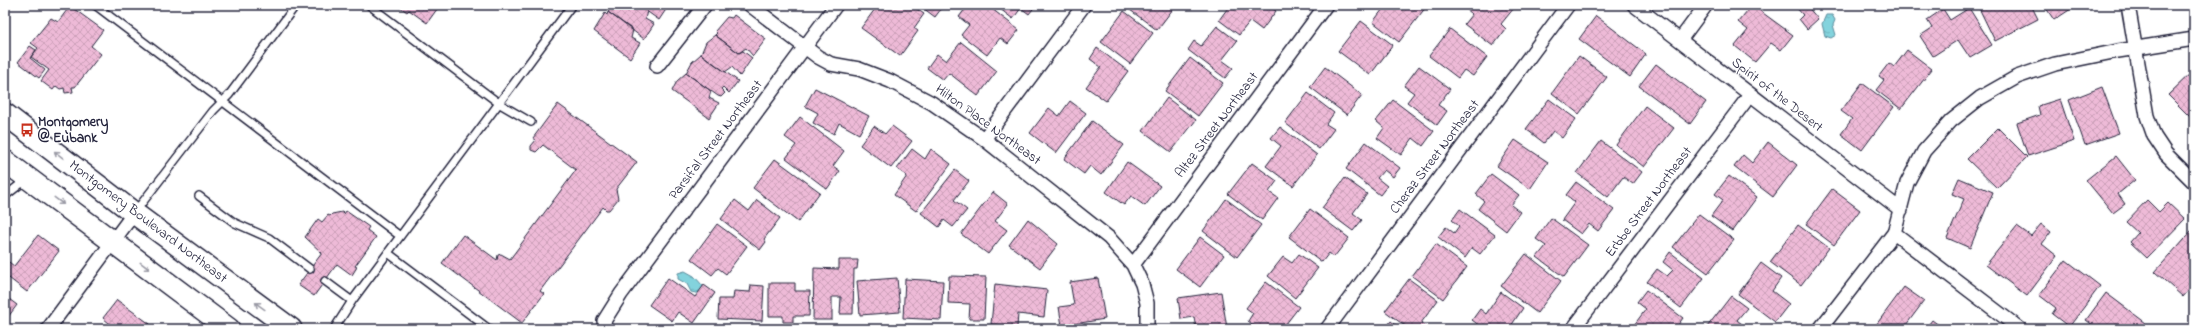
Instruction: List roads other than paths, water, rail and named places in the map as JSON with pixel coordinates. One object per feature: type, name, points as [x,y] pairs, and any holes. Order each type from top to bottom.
[{"type":"main road","name":"Montgomery Boulevard Northeast","points":[[6,115],[134,214],[291,329]]},
{"type":"main road","points":[[5,161],[229,329]]},
{"type":"street","points":[[657,66],[705,5]]},
{"type":"street","name":"Hilton Place Northeast","points":[[750,5],[805,47],[831,64],[859,69],[914,92],[984,139],[1109,238],[1133,265],[1142,284],[1147,303],[1147,329]]},
{"type":"street","name":"Parsifal Street Northeast","points":[[605,329],[604,321],[621,294],[836,5]]},
{"type":"street","points":[[984,139],[1084,5]]},
{"type":"street","name":"Altez Street Northeast","points":[[1133,265],[1326,5]]},
{"type":"street","name":"Cheraz Street Northeast","points":[[1327,329],[1568,5]]},
{"type":"street","name":"Spirit of the Desert","points":[[1634,5],[1901,210]]},
{"type":"street","points":[[1680,40],[1706,5]]},
{"type":"street","points":[[2128,5],[2147,116],[2154,136],[2166,154],[2194,182]]},
{"type":"street","points":[[1820,329],[1894,233],[1907,183],[1924,151],[1951,121],[1980,98],[2017,78],[2055,64],[2135,48],[2194,39]]},
{"type":"street","name":"Erbbe Street Northeast","points":[[1573,329],[1750,95]]},
{"type":"street","points":[[48,329],[134,214]]},
{"type":"street","points":[[1894,233],[2020,329]]},
{"type":"lane","points":[[95,5],[400,236]]},
{"type":"lane","points":[[134,214],[296,5]]},
{"type":"lane","points":[[369,5],[500,104],[531,122]]},
{"type":"lane","points":[[334,329],[352,300],[500,104],[572,5]]},
{"type":"lane","points":[[5,196],[28,178]]},
{"type":"lane","points":[[199,196],[235,223],[269,238],[310,269]]},
{"type":"lane","points":[[388,253],[489,329]]},
{"type":"lane","points":[[325,281],[352,300]]},
{"type":"water","points":[[1826,15],[1832,15],[1835,20],[1833,25],[1836,35],[1831,38],[1825,36],[1822,24]]},
{"type":"water","points":[[685,271],[694,276],[703,286],[700,294],[691,292],[687,284],[678,279],[678,273]]},
{"type":"place","name":"Montgomery @ Eubank","points":[[27,130]]}]
